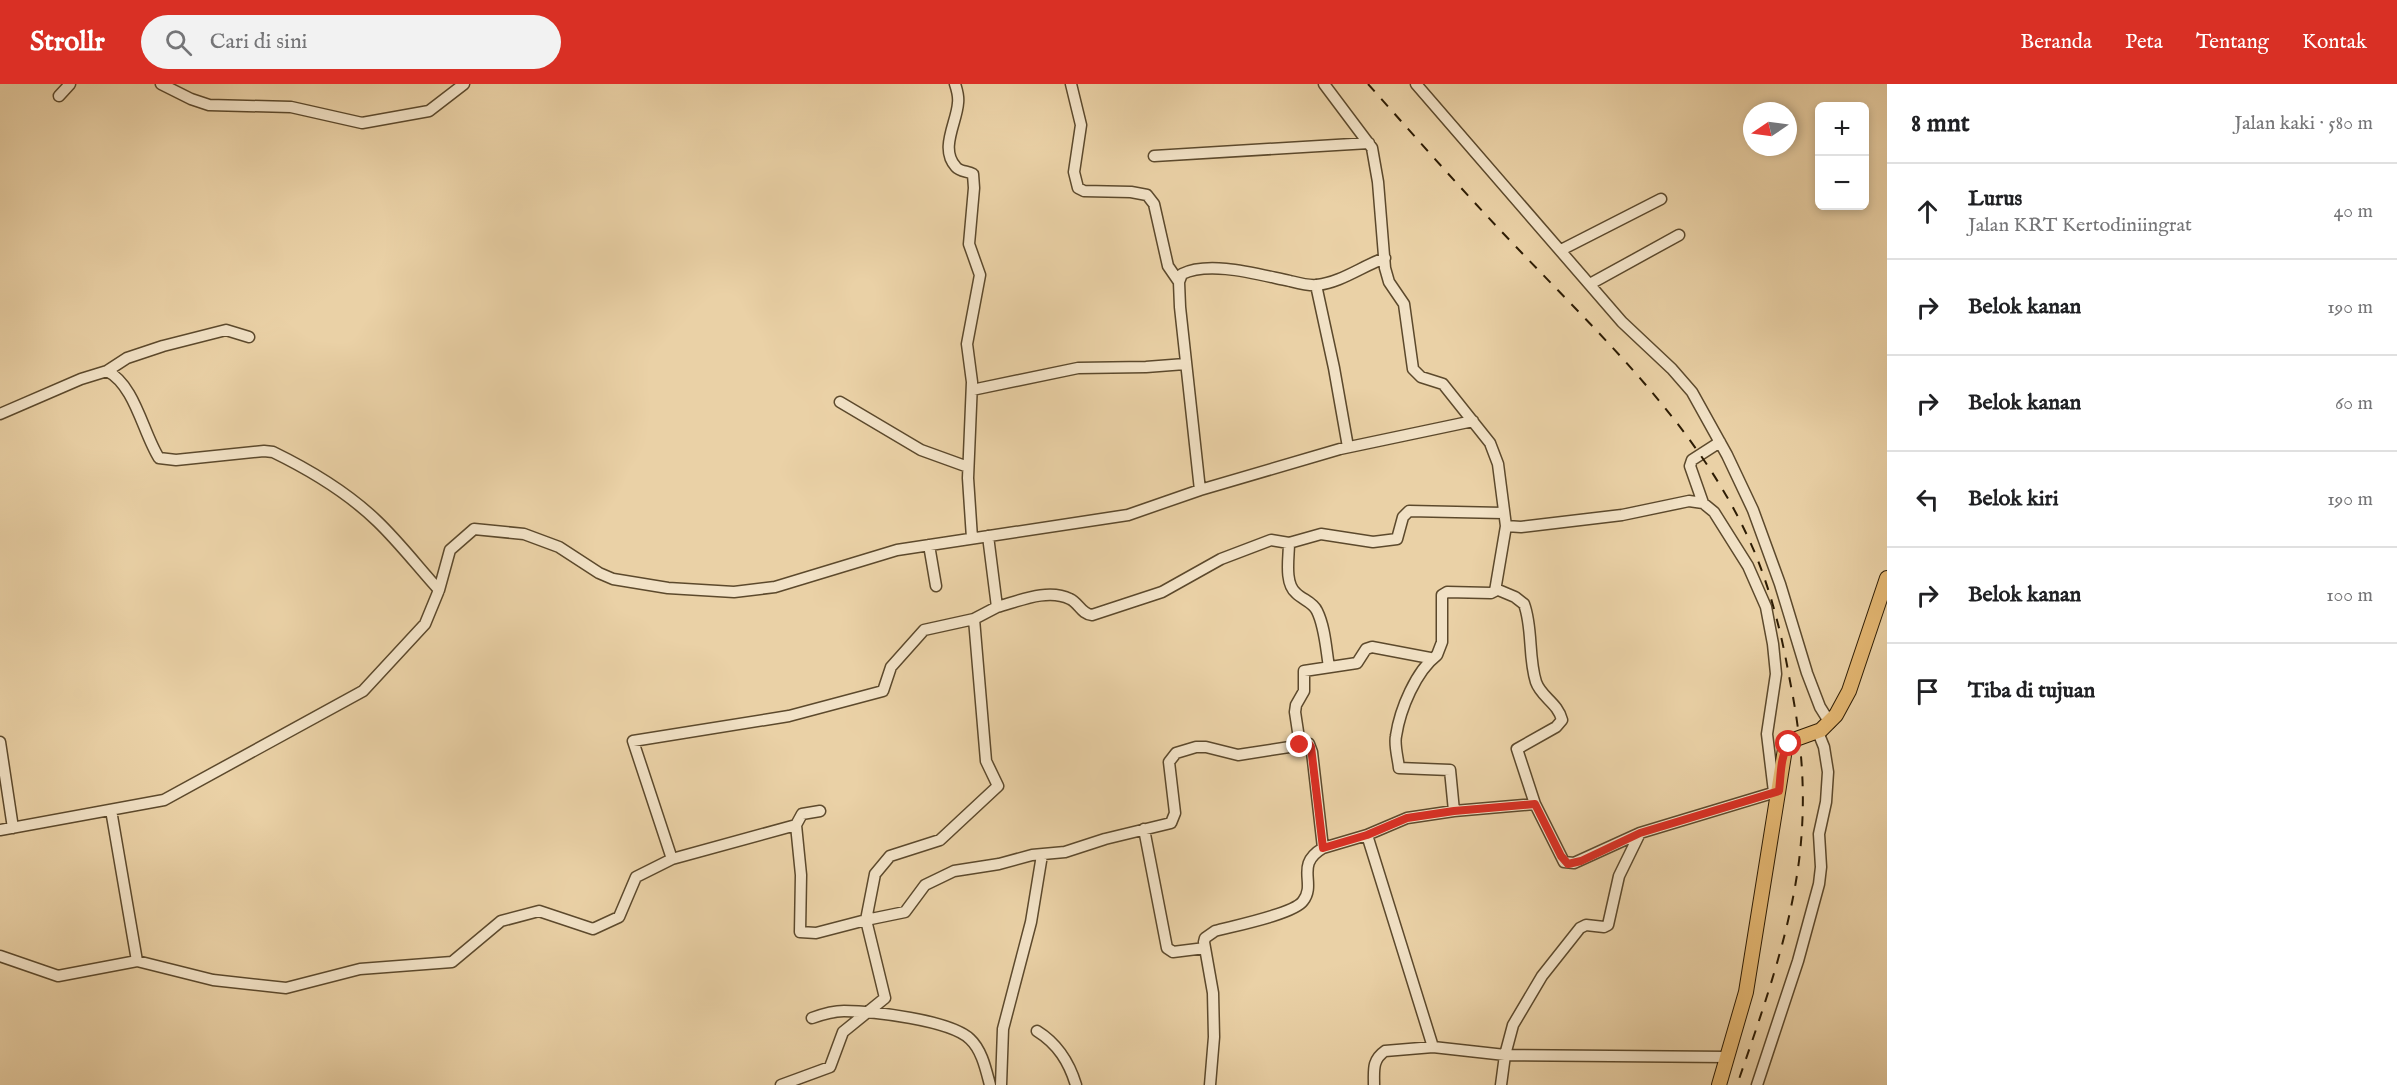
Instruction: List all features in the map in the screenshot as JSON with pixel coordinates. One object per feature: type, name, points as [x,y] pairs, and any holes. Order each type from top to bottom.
[{"type":"main road","points":[[1719,1085],[1746,992],[1785,749],[1796,739],[1818,732],[1830,723],[1849,691],[1887,578]]},
{"type":"street","points":[[59,96],[70,84]]},
{"type":"street","points":[[161,84],[209,105],[291,107],[362,123],[429,111],[464,84]]},
{"type":"street","points":[[955,84],[958,104],[950,133],[951,157],[959,170],[973,174],[969,244],[980,275],[967,344],[972,390],[968,467],[972,538]]},
{"type":"street","points":[[1071,84],[1082,125],[1074,172],[1078,188],[1084,191],[1131,192],[1147,195],[1154,204],[1168,266],[1179,282]]},
{"type":"street","points":[[1300,745],[1295,712],[1296,705],[1304,691],[1303,672],[1356,663],[1366,650],[1372,647],[1430,658],[1437,655],[1442,642],[1444,593],[1491,593],[1496,589],[1506,526],[1498,464],[1490,443],[1443,384],[1421,377],[1413,369],[1404,304],[1389,282],[1374,156],[1369,142],[1324,84]]},
{"type":"street","points":[[1416,84],[1622,322],[1672,369],[1692,392],[1720,442],[1753,510],[1780,584],[1807,673],[1820,708],[1830,723]]},
{"type":"street","points":[[1154,156],[1369,142]]},
{"type":"street","points":[[1561,250],[1661,199]]},
{"type":"street","points":[[1590,284],[1679,235]]},
{"type":"street","points":[[1200,490],[1185,364],[1179,282],[1182,274],[1214,268],[1316,285],[1349,276],[1366,264],[1385,258]]},
{"type":"street","points":[[1316,285],[1348,447]]},
{"type":"street","points":[[0,414],[81,379],[107,371],[137,354],[226,330],[249,337]]},
{"type":"street","points":[[972,390],[1078,368],[1146,368],[1185,364]]},
{"type":"street","points":[[107,371],[122,384],[159,458],[176,460],[264,450],[273,452],[354,501],[378,522],[439,591]]},
{"type":"street","points":[[840,402],[921,450],[968,467]]},
{"type":"street","points":[[0,830],[164,800],[363,691],[425,624],[439,591],[450,550],[474,529],[525,534],[559,548],[613,579],[668,588],[734,592],[775,587],[897,550],[1128,514],[1200,490],[1348,447],[1473,421]]},
{"type":"street","points":[[1703,503],[1690,466],[1692,459],[1720,442]]},
{"type":"street","points":[[1496,589],[1515,597],[1524,604],[1535,679],[1541,691],[1555,705],[1562,720],[1556,727],[1512,750],[1535,804],[1561,856],[1568,864],[1581,861],[1640,833],[1777,791],[1767,734],[1776,674],[1766,607],[1748,566],[1714,512],[1703,503],[1689,501],[1622,515],[1521,527],[1506,526]]},
{"type":"street","points":[[672,859],[633,741],[789,716],[884,691],[891,667],[924,630],[974,619],[997,607],[1036,596],[1058,596],[1071,599],[1084,613],[1092,615],[1162,592],[1221,559],[1271,540],[1289,543],[1321,534],[1365,541],[1395,541],[1405,513],[1413,510],[1503,513]]},
{"type":"street","points":[[987,536],[997,607]]},
{"type":"street","points":[[1289,543],[1288,564],[1291,586],[1293,591],[1311,603],[1318,612],[1329,667]]},
{"type":"street","points":[[929,545],[936,586]]},
{"type":"street","points":[[781,1085],[830,1067],[843,1032],[885,998],[866,920],[875,874],[890,856],[939,840],[998,786],[986,761],[974,619]]},
{"type":"street","points":[[1430,658],[1412,687],[1395,737],[1399,768],[1450,770],[1454,811]]},
{"type":"street","points":[[1757,1085],[1798,962],[1819,884],[1821,867],[1819,834],[1826,802],[1828,772],[1824,747],[1818,732]]},
{"type":"street","points":[[0,742],[13,828]]},
{"type":"street","points":[[820,811],[802,814],[796,825],[801,875],[800,932],[816,933],[905,912],[925,885],[954,871],[1073,850],[1106,839],[1171,823],[1174,818],[1169,762],[1176,753],[1186,749],[1206,747],[1238,755],[1309,744],[1323,848]]},
{"type":"street","points":[[1210,1085],[1214,1037],[1213,993],[1204,948],[1205,938],[1215,931],[1288,912],[1300,905],[1307,896],[1307,864],[1323,848],[1367,835],[1407,818],[1454,811],[1535,804]]},
{"type":"street","points":[[111,810],[137,961]]},
{"type":"street","points":[[0,956],[58,975],[137,961],[213,980],[286,988],[360,969],[452,962],[501,921],[539,911],[593,929],[619,916],[636,877],[672,859],[796,825]]},
{"type":"street","points":[[1144,829],[1167,948],[1173,952],[1204,948]]},
{"type":"street","points":[[1501,1085],[1505,1055],[1516,1018],[1542,976],[1583,926],[1604,927],[1608,925],[1619,876],[1640,833]]},
{"type":"street","points":[[1367,835],[1433,1047]]},
{"type":"street","points":[[1001,1085],[1003,1029],[1031,922],[1042,855]]},
{"type":"street","points":[[812,1018],[842,1011],[868,1012],[913,1019],[966,1036],[977,1047],[990,1085]]},
{"type":"street","points":[[1037,1031],[1050,1039],[1062,1054],[1076,1085]]},
{"type":"street","points":[[1374,1085],[1375,1063],[1380,1055],[1385,1052],[1433,1047],[1505,1055],[1728,1057]]},
{"type":"railway","points":[[1368,84],[1654,394],[1712,472],[1757,558],[1772,601],[1786,661],[1800,746],[1803,814],[1799,861],[1789,918],[1774,974],[1737,1085]]},
{"type":"route","points":[[1300,745],[1309,744],[1311,747],[1323,848],[1367,835],[1407,818],[1439,812],[1535,804],[1564,862],[1568,864],[1581,861],[1640,833],[1779,791],[1783,757],[1789,744]]}]
